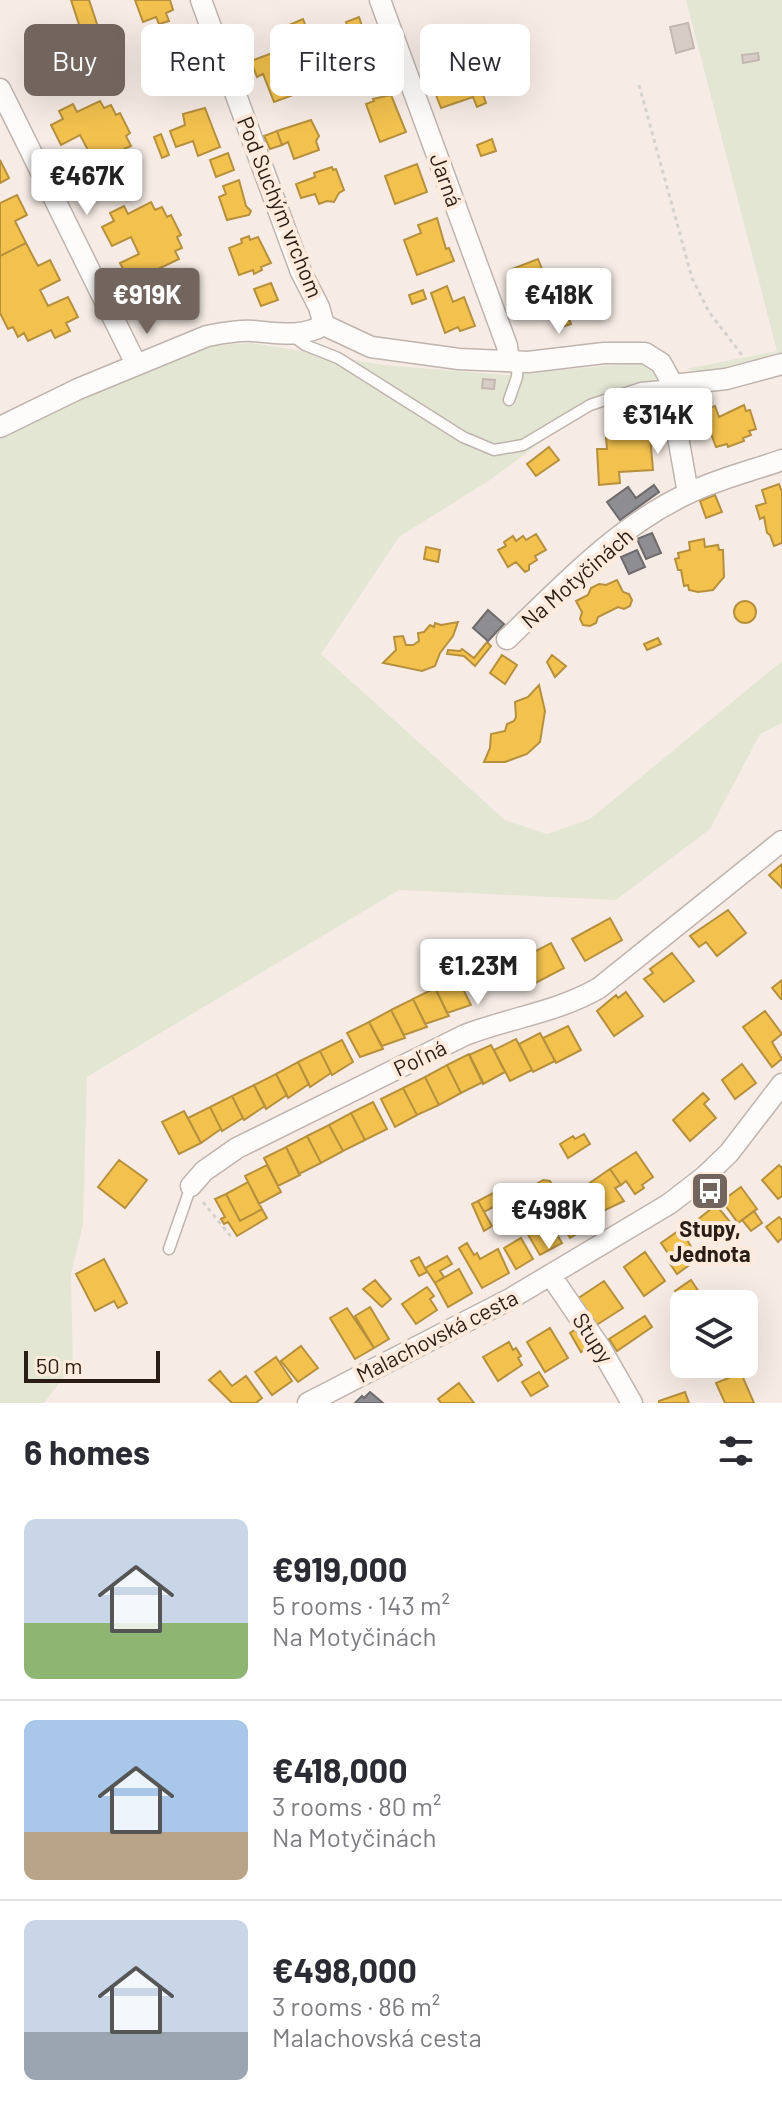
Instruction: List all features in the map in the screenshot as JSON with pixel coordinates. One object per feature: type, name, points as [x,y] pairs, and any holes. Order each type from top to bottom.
[{"type":"street","name":"Pod Suchým vrchom","points":[[201,0],[301,272],[319,307],[324,325]]},
{"type":"street","name":"Jarná","points":[[380,0],[514,361]]},
{"type":"street","points":[[0,89],[136,364]]},
{"type":"street","points":[[0,427],[136,364],[228,331],[291,335],[314,331],[324,325],[356,341],[392,352],[514,361],[604,353],[645,353],[661,363],[673,385],[673,409],[688,493]]},
{"type":"street","points":[[673,385],[726,379],[782,364]]},
{"type":"street","name":"Na Motyčinách","points":[[507,639],[588,562],[642,522],[688,493],[782,460]]},
{"type":"street","name":"Poľná","points":[[191,1186],[204,1171],[237,1148],[465,1035],[551,1011],[599,988],[782,841]]},
{"type":"street","name":"Malachovská cesta","points":[[308,1403],[551,1276],[669,1204],[729,1153],[782,1084]]},
{"type":"street","name":"Stupy","points":[[551,1276],[601,1349],[632,1403]]},
{"type":"lane","points":[[291,335],[305,345],[338,358],[463,437],[494,450],[523,445],[590,405],[641,388],[673,385]]},
{"type":"lane","points":[[509,400],[517,377],[514,361]]},
{"type":"lane","name":"Poľná","points":[[169,1249],[191,1186]]},
{"type":"path","points":[[639,85],[692,278],[719,327],[757,371]]},
{"type":"path","points":[[204,1203],[233,1239]]},
{"type":"green space","points":[[686,0],[782,0],[782,355],[748,365],[707,371],[686,369],[777,351]]},
{"type":"green space","points":[[252,343],[384,365],[506,375],[636,363],[643,364],[658,375],[647,392],[598,406],[544,440],[490,480],[399,537],[321,654],[505,820],[547,834],[590,819],[782,661],[782,723],[760,734],[710,829],[616,900],[399,890],[87,1077],[83,1225],[71,1274],[73,1365],[44,1403],[0,1403],[0,439],[69,403],[206,346]]},
{"type":"building: Homes","points":[[71,0],[89,0],[97,24],[79,24]]},
{"type":"building: Homes","points":[[135,0],[170,0],[173,10],[166,13],[169,21],[159,24],[156,17],[143,22]]},
{"type":"building: Homes","points":[[359,17],[361,24],[347,24]]},
{"type":"building: Homes","points":[[270,54],[270,92],[263,74],[257,77],[254,60]]},
{"type":"building: Homes","points":[[272,96],[291,96],[274,102]]},
{"type":"building: Homes","points":[[391,96],[406,132],[380,142],[366,104],[373,99]]},
{"type":"building: Homes","points":[[436,96],[483,96],[486,103],[477,107],[473,97],[441,108]]},
{"type":"building: Homes","points":[[100,101],[104,108],[111,105],[116,115],[120,113],[130,133],[126,136],[131,146],[124,149],[128,157],[105,168],[109,176],[95,183],[91,176],[79,182],[70,162],[89,152],[80,135],[61,145],[51,125],[63,119],[59,111],[73,104],[77,112]]},
{"type":"building: Homes","points":[[205,108],[220,147],[198,156],[193,141],[176,147],[170,131],[185,125],[183,114]]},
{"type":"building: Homes","points":[[311,120],[319,136],[316,141],[319,150],[294,159],[288,142],[282,145],[277,131]]},
{"type":"building: Homes","points":[[277,131],[282,145],[270,149],[264,136]]},
{"type":"building: Homes","points":[[161,134],[169,155],[162,158],[154,137]]},
{"type":"building: Homes","points":[[492,139],[496,151],[481,156],[477,145]]},
{"type":"building: Homes","points":[[228,153],[234,170],[216,177],[210,160]]},
{"type":"building: Homes","points":[[0,160],[9,178],[0,183]]},
{"type":"building: Homes","points":[[417,164],[427,192],[395,204],[385,176]]},
{"type":"building: Homes","points":[[332,167],[336,169],[344,190],[334,202],[319,204],[315,194],[301,198],[296,184]]},
{"type":"building: Homes","points":[[239,180],[246,206],[251,211],[249,215],[227,220],[219,197],[226,194],[223,186]]},
{"type":"building: Homes","points":[[17,195],[27,215],[15,221],[26,243],[0,256],[0,203]]},
{"type":"building: Homes","points":[[151,202],[155,210],[162,207],[167,217],[171,215],[181,235],[177,237],[182,248],[175,251],[179,259],[156,270],[160,278],[146,285],[142,277],[130,283],[120,263],[139,254],[131,237],[112,246],[102,227],[114,221],[110,213],[124,206],[128,214]]},
{"type":"building: Homes","points":[[437,218],[446,249],[449,248],[454,261],[417,275],[404,240],[421,233],[418,225]]},
{"type":"building: Homes","points":[[249,236],[250,240],[258,237],[271,263],[254,274],[253,270],[239,275],[229,248],[242,243],[241,239]]},
{"type":"building: Homes","points":[[26,243],[38,266],[50,260],[60,280],[40,290],[48,306],[68,297],[78,317],[66,323],[70,331],[55,338],[51,330],[28,341],[24,333],[18,337],[13,327],[8,329],[0,313],[0,256]]},
{"type":"building: Homes","points":[[538,259],[553,297],[527,307],[512,269]]},
{"type":"building: Homes","points":[[271,283],[278,300],[261,306],[254,289]]},
{"type":"building: Homes","points":[[447,286],[453,302],[464,297],[475,326],[460,331],[458,327],[445,333],[431,293]]},
{"type":"building: Homes","points":[[423,290],[426,299],[412,304],[409,295]]},
{"type":"building: Homes","points":[[567,314],[571,324],[561,327],[557,317]]},
{"type":"building: Homes","points":[[744,405],[746,411],[750,410],[756,429],[749,431],[751,435],[743,438],[744,441],[728,447],[727,444],[716,447],[710,431],[705,432],[698,412],[715,406],[719,417]]},
{"type":"building: Homes","points":[[650,435],[653,470],[619,472],[620,483],[599,485],[597,449],[607,449],[606,438]]},
{"type":"building: Homes","points":[[549,447],[559,460],[536,476],[527,464]]},
{"type":"building: Homes","points":[[779,484],[782,492],[782,543],[774,546],[764,517],[760,519],[756,506],[766,503],[762,490]]},
{"type":"building: Homes","points":[[715,495],[722,512],[706,518],[700,501]]},
{"type":"building: Homes","points":[[536,534],[546,550],[535,556],[537,560],[525,572],[516,562],[508,567],[498,550],[506,546],[504,542],[513,536],[516,541],[523,536],[526,540]]},
{"type":"building: Homes","points":[[704,539],[705,547],[718,545],[719,550],[723,550],[724,577],[713,590],[698,592],[689,590],[688,585],[684,586],[675,559],[679,558],[678,553],[690,550],[689,542]]},
{"type":"building: Homes","points":[[426,547],[440,550],[438,562],[424,559]]},
{"type":"building: Homes","points":[[617,580],[632,600],[630,606],[624,609],[618,607],[598,617],[596,623],[583,625],[580,619],[582,612],[576,601],[588,595],[591,588]]},
{"type":"building: Homes","points":[[745,601],[756,612],[745,623],[734,612]]},
{"type":"building: Homes","points":[[458,622],[435,666],[422,671],[383,663],[396,650],[394,637],[403,636],[406,645],[413,645],[419,641],[418,633],[424,632],[430,625],[434,627],[435,623]]},
{"type":"building: Homes","points":[[658,638],[661,644],[647,650],[644,644]]},
{"type":"building: Homes","points":[[487,642],[491,646],[475,666],[464,656],[447,654],[448,650],[462,649],[474,658]]},
{"type":"building: Homes","points":[[502,655],[517,665],[505,684],[490,673]]},
{"type":"building: Homes","points":[[552,655],[566,666],[555,677],[547,662]]},
{"type":"building: Homes","points":[[539,685],[545,711],[540,742],[527,754],[505,762],[484,762],[490,748],[491,734],[505,731],[507,724],[516,717],[515,702],[528,697]]},
{"type":"building: Homes","points":[[782,864],[782,888],[769,875]]},
{"type":"building: Homes","points":[[728,910],[746,933],[717,956],[706,942],[699,947],[690,936]]},
{"type":"building: Homes","points":[[610,918],[622,940],[585,961],[572,939]]},
{"type":"building: Homes","points":[[551,943],[564,968],[528,987],[515,962]]},
{"type":"building: Homes","points":[[672,953],[694,981],[664,1002],[644,979],[653,973],[650,969]]},
{"type":"building: Homes","points":[[457,977],[471,1005],[447,1013],[435,988]]},
{"type":"building: Homes","points":[[782,980],[782,999],[781,999],[772,988]]},
{"type":"building: Homes","points":[[435,988],[449,1016],[425,1024],[413,999]]},
{"type":"building: Homes","points":[[626,992],[643,1016],[614,1036],[597,1011],[616,995],[618,998]]},
{"type":"building: Homes","points":[[413,999],[427,1027],[404,1035],[391,1010]]},
{"type":"building: Homes","points":[[391,1010],[405,1038],[382,1046],[369,1022]]},
{"type":"building: Homes","points":[[765,1011],[782,1034],[772,1042],[782,1059],[772,1067],[743,1027]]},
{"type":"building: Homes","points":[[369,1022],[383,1049],[360,1057],[347,1033]]},
{"type":"building: Homes","points":[[568,1026],[581,1050],[556,1063],[543,1038]]},
{"type":"building: Homes","points":[[540,1033],[555,1061],[533,1072],[519,1044]]},
{"type":"building: Homes","points":[[516,1039],[532,1070],[510,1081],[494,1050]]},
{"type":"building: Homes","points":[[342,1040],[353,1062],[332,1075],[320,1051]]},
{"type":"building: Homes","points":[[491,1045],[505,1072],[483,1084],[469,1055]]},
{"type":"building: Homes","points":[[320,1051],[331,1073],[310,1087],[298,1062]]},
{"type":"building: Homes","points":[[469,1054],[483,1082],[461,1093],[447,1065]]},
{"type":"building: Homes","points":[[298,1062],[309,1084],[288,1098],[276,1074]]},
{"type":"building: Homes","points":[[742,1064],[756,1083],[735,1099],[722,1080]]},
{"type":"building: Homes","points":[[447,1065],[461,1093],[439,1105],[425,1077]]},
{"type":"building: Homes","points":[[276,1074],[287,1095],[266,1109],[254,1085]]},
{"type":"building: Homes","points":[[425,1077],[439,1105],[417,1115],[403,1088]]},
{"type":"building: Homes","points":[[254,1085],[265,1106],[244,1120],[232,1096]]},
{"type":"building: Homes","points":[[403,1088],[417,1115],[395,1127],[381,1099]]},
{"type":"building: Homes","points":[[703,1093],[709,1099],[704,1104],[716,1118],[690,1141],[673,1120]]},
{"type":"building: Homes","points":[[232,1096],[243,1118],[222,1131],[210,1107]]},
{"type":"building: Homes","points":[[373,1102],[387,1129],[365,1140],[351,1113]]},
{"type":"building: Homes","points":[[210,1107],[221,1129],[201,1143],[188,1118]]},
{"type":"building: Homes","points":[[184,1111],[201,1143],[179,1154],[162,1122]]},
{"type":"building: Homes","points":[[351,1113],[365,1140],[343,1151],[329,1125]]},
{"type":"building: Homes","points":[[329,1125],[343,1151],[321,1163],[307,1136]]},
{"type":"building: Homes","points":[[584,1134],[590,1144],[568,1158],[560,1144]]},
{"type":"building: Homes","points":[[307,1136],[321,1163],[299,1174],[286,1147]]},
{"type":"building: Homes","points":[[286,1147],[300,1175],[278,1186],[264,1158]]},
{"type":"building: Homes","points":[[636,1152],[653,1177],[635,1194],[626,1181],[621,1185],[610,1169]]},
{"type":"building: Homes","points":[[119,1160],[147,1180],[125,1208],[98,1187]]},
{"type":"building: Homes","points":[[267,1165],[281,1192],[259,1204],[245,1176]]},
{"type":"building: Homes","points":[[779,1165],[782,1168],[782,1196],[778,1199],[762,1180]]},
{"type":"building: Homes","points":[[610,1169],[621,1185],[615,1188],[624,1201],[601,1212],[584,1187]]},
{"type":"building: Homes","points":[[550,1181],[559,1197],[571,1187],[592,1225],[570,1238],[538,1183]]},
{"type":"building: Homes","points":[[248,1182],[262,1209],[240,1221],[226,1194]]},
{"type":"building: Homes","points":[[741,1187],[757,1209],[738,1223],[722,1201]]},
{"type":"building: Homes","points":[[515,1191],[520,1201],[509,1207],[504,1196]]},
{"type":"building: Homes","points":[[495,1192],[501,1203],[484,1212],[478,1201]]},
{"type":"building: Homes","points":[[226,1194],[240,1221],[262,1209],[267,1218],[237,1236],[228,1222],[224,1224],[221,1219],[225,1217],[215,1199]]},
{"type":"building: Homes","points":[[478,1201],[492,1226],[484,1231],[472,1204]]},
{"type":"building: Homes","points":[[716,1205],[731,1223],[711,1239],[696,1221]]},
{"type":"building: Homes","points":[[754,1211],[762,1223],[751,1231],[742,1220]]},
{"type":"building: Homes","points":[[779,1217],[782,1220],[782,1238],[778,1242],[766,1227]]},
{"type":"building: Homes","points":[[549,1221],[562,1243],[540,1255],[527,1233]]},
{"type":"building: Homes","points":[[681,1229],[698,1259],[677,1274],[668,1261],[672,1259],[661,1243]]},
{"type":"building: Homes","points":[[521,1238],[533,1259],[516,1269],[504,1248]]},
{"type":"building: Homes","points":[[467,1243],[480,1259],[498,1249],[509,1273],[482,1288],[459,1248]]},
{"type":"building: Homes","points":[[645,1252],[665,1281],[644,1296],[624,1267]]},
{"type":"building: Homes","points":[[447,1256],[452,1264],[440,1271],[444,1277],[435,1283],[425,1268]]},
{"type":"building: Homes","points":[[419,1257],[427,1272],[419,1276],[411,1261]]},
{"type":"building: Homes","points":[[104,1259],[127,1303],[118,1308],[114,1301],[95,1311],[76,1274]]},
{"type":"building: Homes","points":[[459,1269],[472,1293],[448,1307],[435,1283]]},
{"type":"building: Homes","points":[[375,1280],[391,1299],[382,1307],[363,1289]]},
{"type":"building: Homes","points":[[691,1280],[698,1290],[676,1290]]},
{"type":"building: Homes","points":[[604,1281],[623,1308],[595,1326],[577,1299]]},
{"type":"building: Homes","points":[[427,1287],[434,1296],[430,1299],[437,1310],[416,1324],[402,1304]]},
{"type":"building: Homes","points":[[370,1307],[389,1339],[374,1348],[355,1316]]},
{"type":"building: Homes","points":[[347,1308],[374,1348],[355,1359],[330,1318]]},
{"type":"building: Homes","points":[[645,1316],[652,1327],[617,1351],[609,1339]]},
{"type":"building: Homes","points":[[579,1327],[591,1346],[581,1352],[570,1333]]},
{"type":"building: Homes","points":[[550,1328],[568,1358],[545,1372],[527,1342]]},
{"type":"building: Homes","points":[[509,1342],[521,1356],[518,1358],[522,1365],[498,1381],[483,1357]]},
{"type":"building: Homes","points":[[301,1346],[318,1368],[298,1382],[281,1361]]},
{"type":"building: Homes","points":[[276,1357],[292,1381],[272,1395],[255,1372]]},
{"type":"building: Homes","points":[[220,1371],[232,1386],[246,1376],[262,1398],[256,1403],[232,1403],[209,1380]]},
{"type":"building: Homes","points":[[539,1372],[548,1386],[531,1396],[522,1382]]},
{"type":"building: Homes","points":[[728,1378],[743,1378],[754,1403],[725,1403],[716,1383]]},
{"type":"building: Homes","points":[[459,1383],[474,1403],[441,1403],[438,1399]]},
{"type":"building: Homes","points":[[685,1392],[689,1403],[659,1403],[659,1401]]},
{"type":"building: Industry","points":[[654,485],[659,492],[620,520],[607,502],[628,487],[636,498]]},
{"type":"building: Industry","points":[[652,533],[661,553],[646,559],[637,539]]},
{"type":"building: Industry","points":[[637,550],[645,567],[629,574],[621,557]]},
{"type":"building: Industry","points":[[488,610],[504,624],[488,641],[473,628]]},
{"type":"building: Industry","points":[[370,1392],[383,1403],[355,1403],[362,1396],[364,1398]]},
{"type":"building: Other","points":[[688,23],[694,48],[676,53],[670,27]]},
{"type":"building: Other","points":[[758,53],[759,60],[743,63],[742,55]]},
{"type":"building: Other","points":[[483,379],[495,380],[494,389],[482,388]]},
{"type":"place","name":"Stupy, Jednota","points":[[710,1191]]}]
